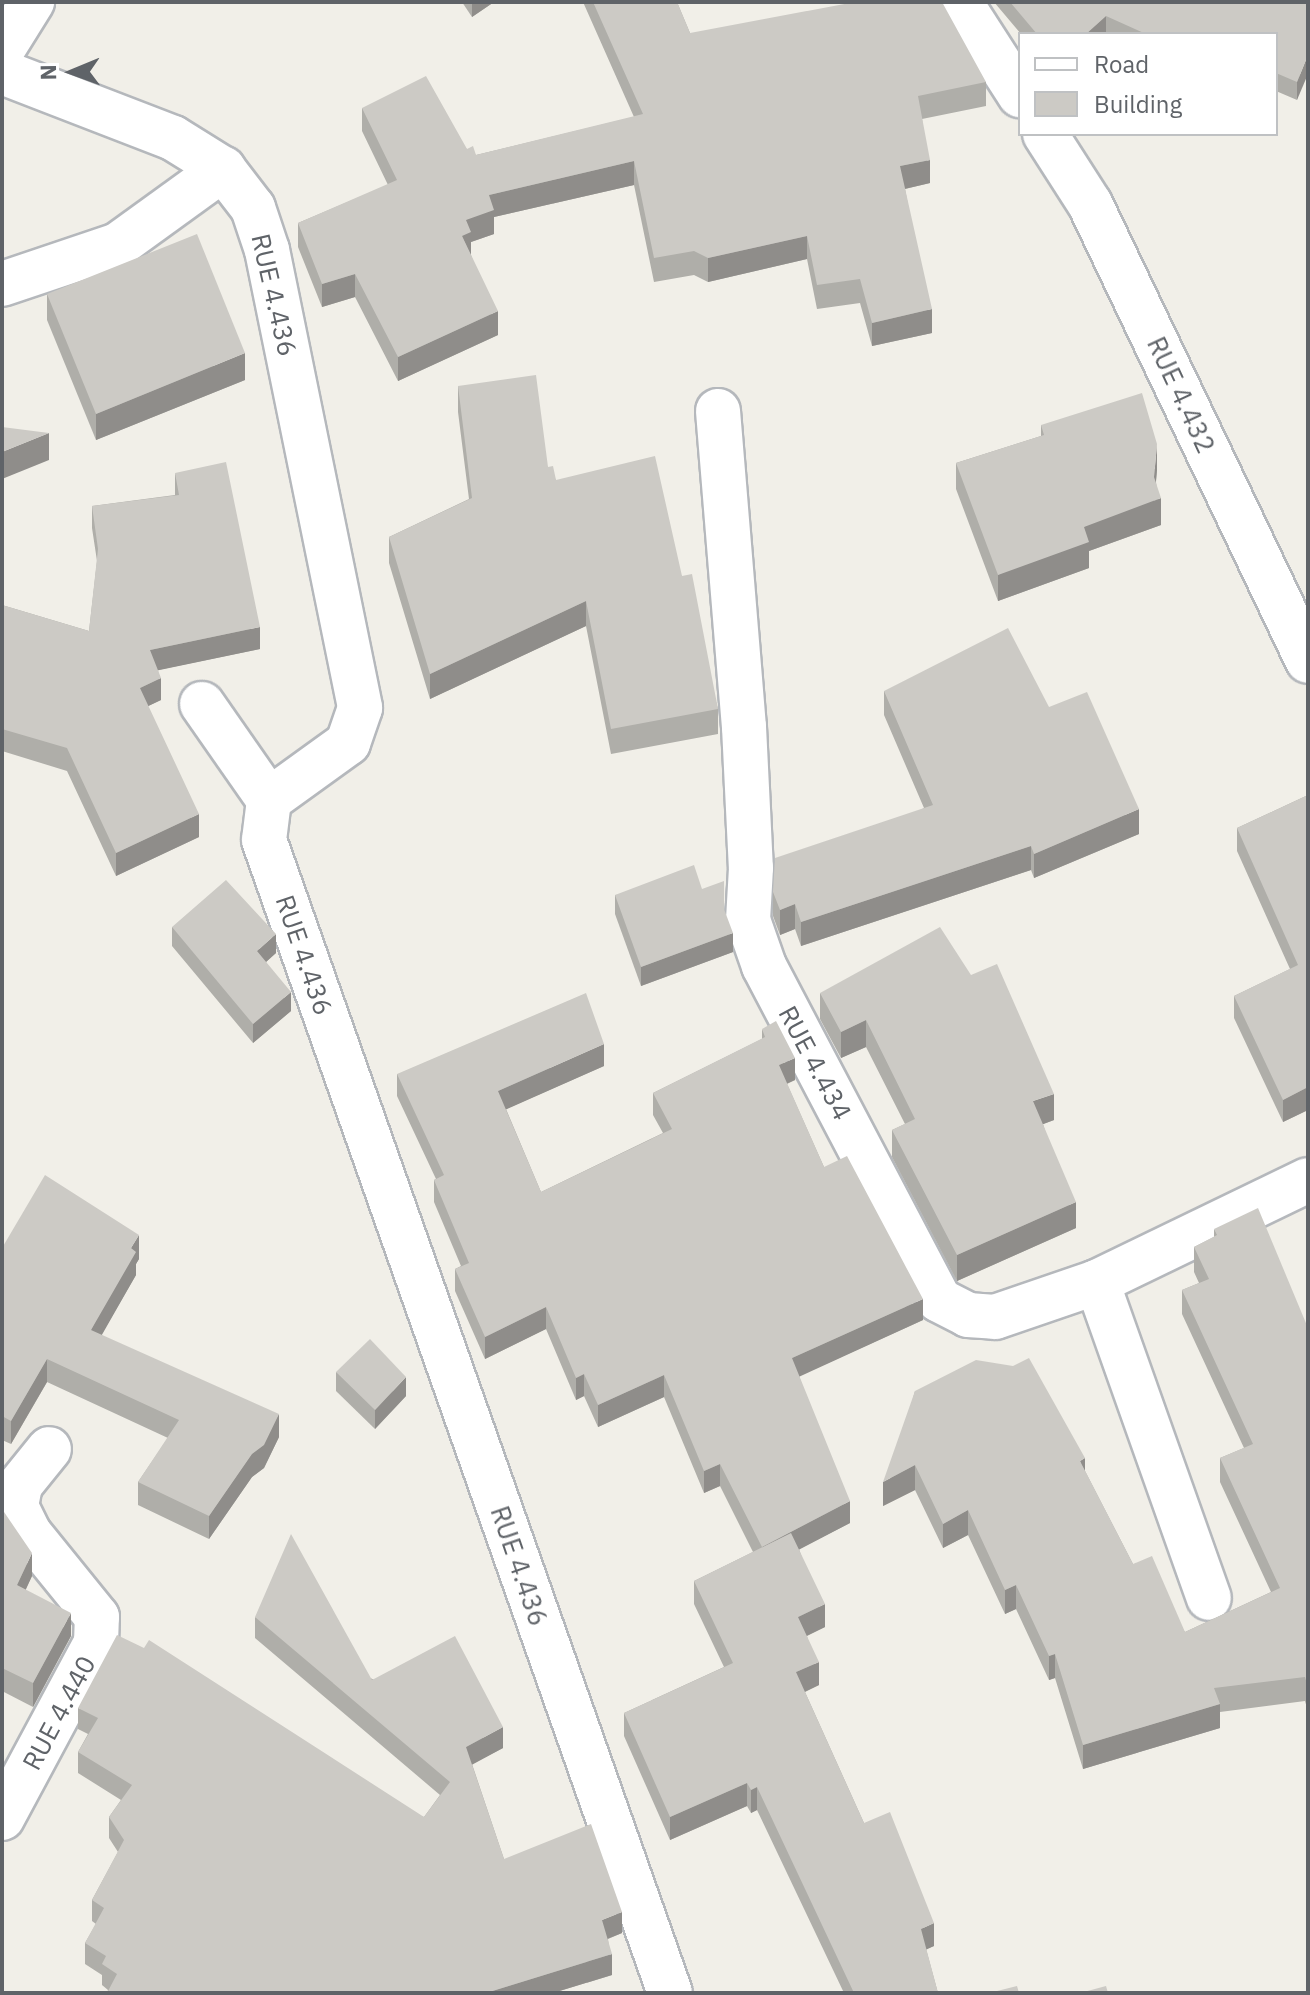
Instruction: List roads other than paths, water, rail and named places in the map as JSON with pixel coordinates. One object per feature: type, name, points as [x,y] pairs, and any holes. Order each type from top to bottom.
[{"type":"street","points":[[2,50],[32,2]]},
{"type":"street","points":[[960,2],[1018,92]]},
{"type":"street","name":"RUE 4.436","points":[[2,72],[173,138],[223,169],[253,208],[267,250],[360,708],[348,743],[269,800],[264,840],[670,1993]]},
{"type":"street","name":"RUE 4.432","points":[[1046,136],[1090,204],[1308,661]]},
{"type":"street","points":[[2,284],[118,245],[223,169]]},
{"type":"street","name":"RUE 4.434","points":[[718,411],[744,727],[751,868],[748,920],[764,966],[939,1300],[968,1315],[995,1317],[1097,1282],[1308,1180]]},
{"type":"street","points":[[202,704],[269,800]]},
{"type":"street","points":[[1097,1282],[1209,1598]]},
{"type":"street","name":"RUE 4.440","points":[[2,1818],[96,1643],[97,1617],[29,1533],[16,1506],[20,1485],[49,1449]]}]
